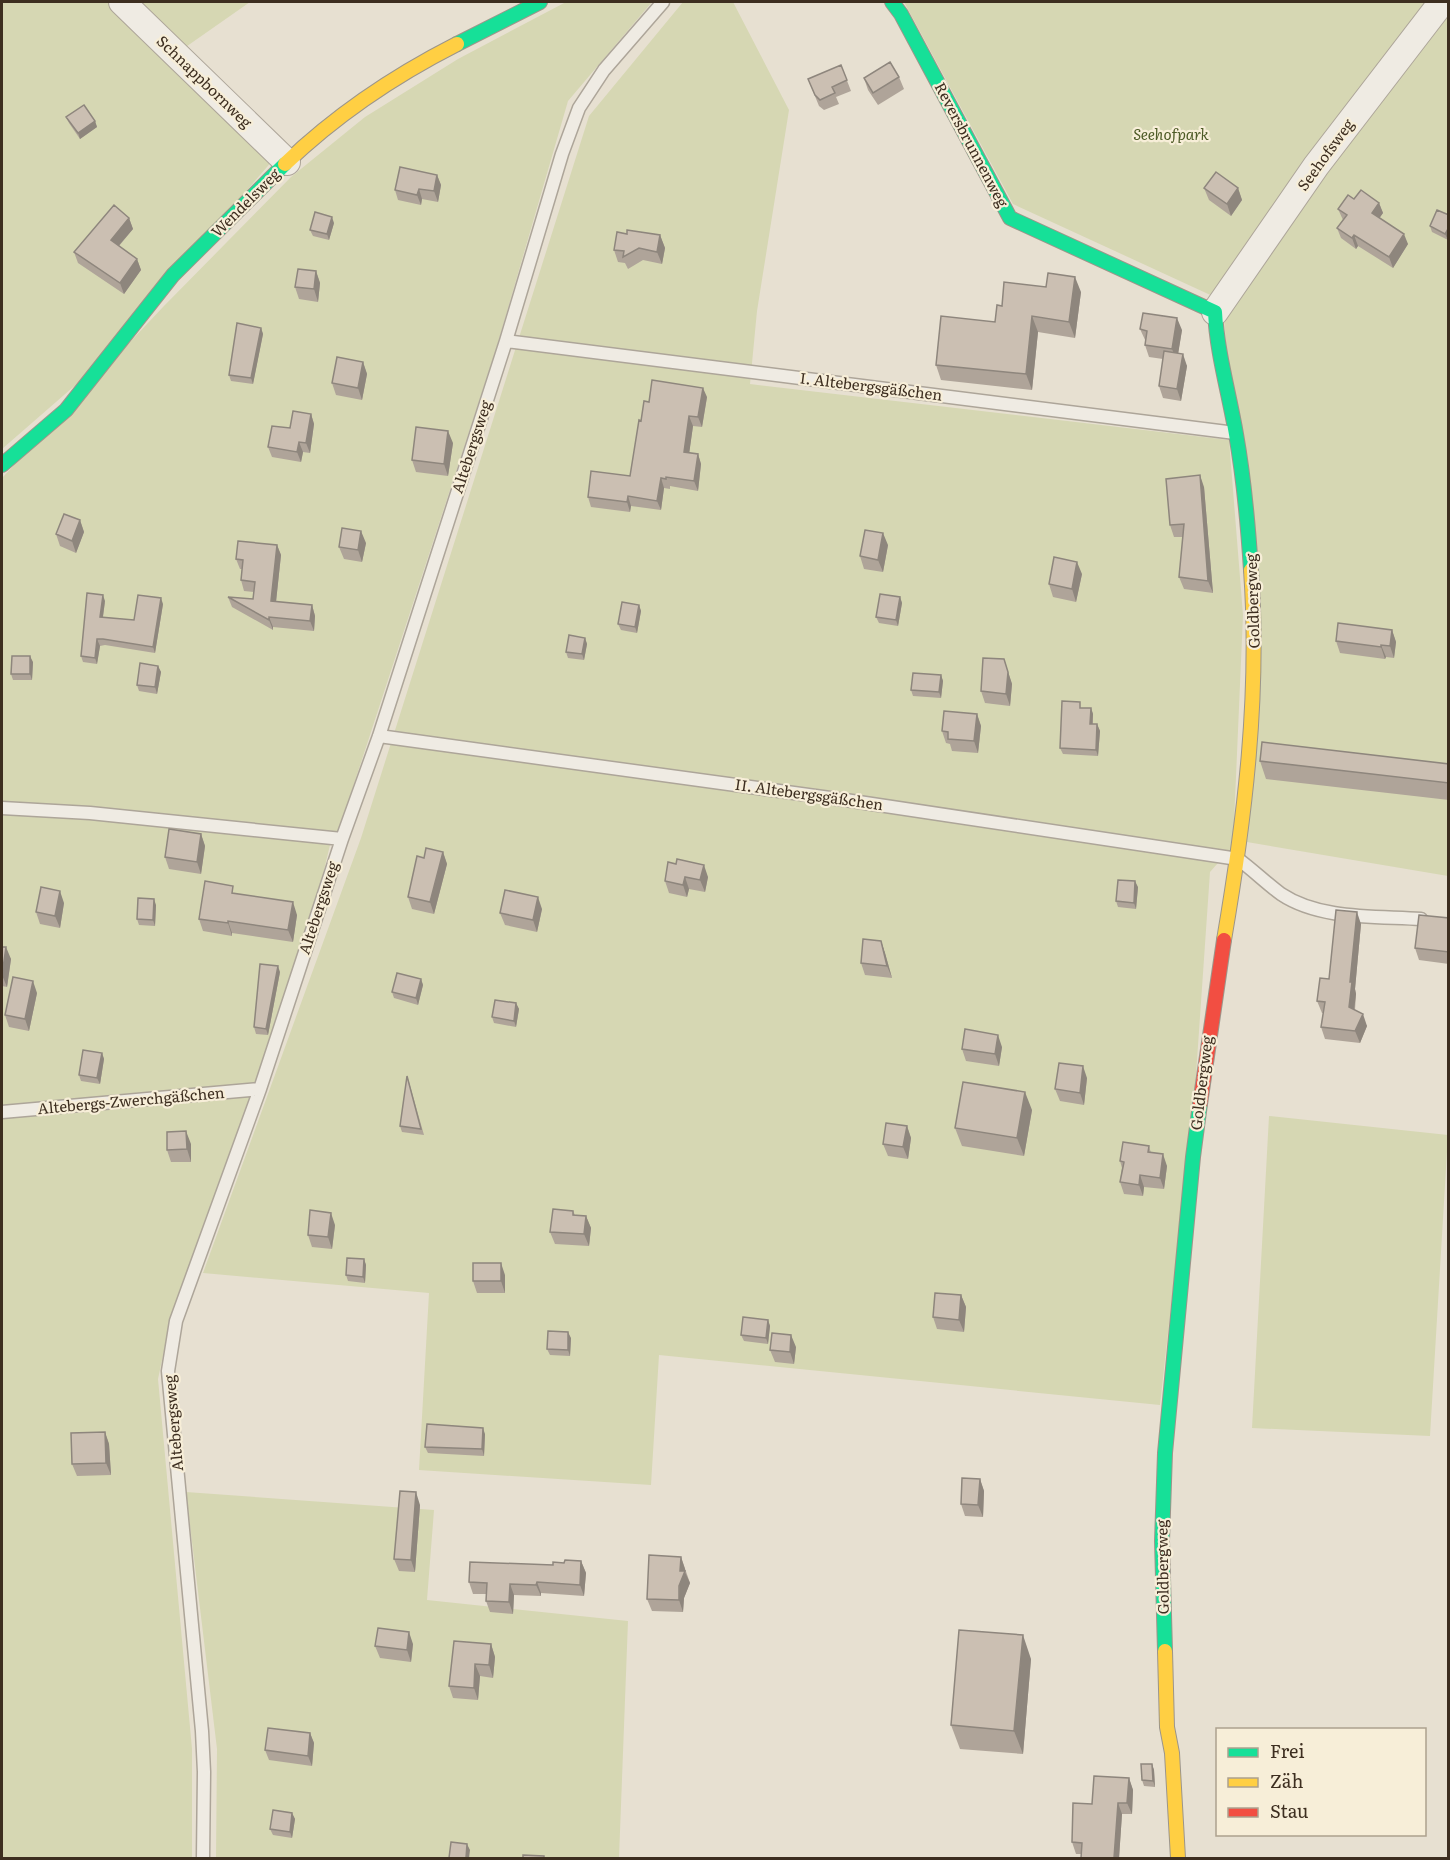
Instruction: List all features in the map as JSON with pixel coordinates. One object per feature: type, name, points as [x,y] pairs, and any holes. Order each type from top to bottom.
[{"type":"street","name":"Schnappbornweg","points":[[122,2],[287,162]]},
{"type":"street","name":"Wendelsweg","points":[[2,465],[66,410],[173,276],[287,162],[358,102],[453,46],[540,2]]},
{"type":"street","name":"Reversbrunnenweg","points":[[892,2],[1010,218],[1215,312]]},
{"type":"street","name":"Seehofsweg","points":[[1215,312],[1316,166],[1442,2]]},
{"type":"street","name":"Goldbergweg","points":[[1178,1858],[1167,1727],[1162,1541],[1165,1453],[1193,1157],[1210,1027],[1238,859],[1251,738],[1254,685],[1254,608],[1247,503],[1216,330],[1215,312]]},
{"type":"lane","name":"Altebergsweg","points":[[203,1858],[202,1731],[168,1371],[176,1321],[260,1089],[342,839],[379,736],[506,341],[561,154],[579,108],[604,70],[663,2]]},
{"type":"lane","name":"I. Altebergsgäßchen","points":[[506,341],[1236,433]]},
{"type":"lane","name":"II. Altebergsgäßchen","points":[[379,736],[852,801],[1238,859]]},
{"type":"lane","points":[[2,808],[90,813],[342,839]]},
{"type":"lane","points":[[1238,859],[1282,894],[1302,904],[1339,913],[1420,919]]},
{"type":"lane","name":"Altebergs-Zwerchgäßchen","points":[[2,1112],[260,1089]]},
{"type":"green space","points":[[2,2],[250,2],[170,58],[273,160],[87,375],[2,449]]},
{"type":"green space","points":[[566,2],[652,2],[568,101],[497,346],[338,833],[330,845],[302,962],[250,1116],[170,1322],[158,1379],[192,1749],[192,1858],[2,1858],[2,478],[163,307],[291,177],[365,117],[458,59]]},
{"type":"green space","points":[[683,2],[733,2],[789,110],[757,311],[750,384],[1229,440],[1243,615],[1233,846],[1210,872],[1195,1089],[1160,1405],[659,1355],[651,1485],[419,1470],[429,1293],[203,1273],[361,838],[589,116]]},
{"type":"green space","name":"Seehofpark","points":[[904,2],[1435,2],[1219,299],[1013,204]]},
{"type":"green space","points":[[1448,2],[1448,876],[1247,842],[1258,689],[1223,309]]},
{"type":"green space","points":[[1269,1116],[1448,1135],[1430,1436],[1252,1428]]},
{"type":"green space","points":[[186,1492],[434,1510],[427,1600],[628,1621],[619,1858],[216,1858],[217,1749]]},
{"type":"building","points":[[890,62],[899,77],[873,93],[864,78]]},
{"type":"building","points":[[841,65],[847,80],[832,87],[835,93],[820,100],[815,95],[808,79]]},
{"type":"building","points":[[84,105],[95,121],[78,133],[66,117]]},
{"type":"building","points":[[400,167],[437,175],[434,191],[419,189],[417,195],[395,190]]},
{"type":"building","points":[[1216,172],[1238,188],[1227,204],[1204,188]]},
{"type":"building","points":[[1361,190],[1379,203],[1372,213],[1404,234],[1389,257],[1354,235],[1352,238],[1337,228],[1347,215],[1338,209],[1348,195],[1354,199]]},
{"type":"building","points":[[114,205],[129,218],[111,240],[137,259],[120,283],[74,252]]},
{"type":"building","points":[[1437,210],[1449,215],[1449,227],[1445,234],[1430,226]]},
{"type":"building","points":[[315,212],[332,217],[327,234],[310,230]]},
{"type":"building","points":[[627,230],[660,235],[657,252],[639,248],[623,257],[624,251],[614,250],[617,232],[627,234]]},
{"type":"building","points":[[298,269],[316,271],[314,289],[295,287]]},
{"type":"building","points":[[1048,273],[1075,277],[1069,322],[1032,316],[1026,374],[936,365],[941,316],[995,322],[997,305],[1002,306],[1004,282],[1046,287]]},
{"type":"building","points":[[1143,313],[1177,318],[1172,349],[1145,345],[1147,331],[1140,329]]},
{"type":"building","points":[[237,323],[261,328],[251,378],[229,375]]},
{"type":"building","points":[[1164,351],[1183,354],[1177,389],[1159,386]]},
{"type":"building","points":[[337,357],[363,362],[358,388],[332,383]]},
{"type":"building","points":[[652,380],[703,388],[698,417],[689,416],[684,452],[698,454],[694,481],[661,478],[657,501],[628,496],[627,502],[588,497],[591,471],[630,476],[639,420],[641,421],[644,401],[649,402]]},
{"type":"building","points":[[293,411],[311,414],[306,443],[299,442],[297,452],[268,447],[272,426],[290,428]]},
{"type":"building","points":[[416,427],[448,431],[444,464],[412,460]]},
{"type":"building","points":[[1200,475],[1208,581],[1179,577],[1184,524],[1170,525],[1166,479]]},
{"type":"building","points":[[64,514],[80,520],[72,541],[56,534]]},
{"type":"building","points":[[342,528],[361,531],[358,550],[339,547]]},
{"type":"building","points":[[865,530],[883,533],[878,560],[860,556]]},
{"type":"building","points":[[238,541],[277,545],[271,601],[312,605],[310,621],[269,617],[269,620],[228,597],[253,599],[255,582],[241,580],[243,560],[236,559]]},
{"type":"building","points":[[1054,557],[1077,562],[1072,589],[1049,584]]},
{"type":"building","points":[[87,593],[103,595],[100,617],[134,620],[138,595],[161,598],[153,647],[97,639],[95,658],[81,656]]},
{"type":"building","points":[[880,594],[900,597],[896,620],[876,617]]},
{"type":"building","points":[[622,602],[639,605],[635,627],[618,624]]},
{"type":"building","points":[[1338,623],[1392,630],[1390,646],[1381,645],[1381,647],[1336,641]]},
{"type":"building","points":[[569,635],[585,638],[582,654],[566,652]]},
{"type":"building","points":[[12,656],[30,656],[30,674],[11,674]]},
{"type":"building","points":[[983,658],[1004,659],[1008,672],[1006,694],[981,691]]},
{"type":"building","points":[[140,663],[158,666],[155,687],[137,685]]},
{"type":"building","points":[[913,673],[941,675],[939,692],[911,690]]},
{"type":"building","points":[[1062,701],[1080,702],[1080,708],[1091,708],[1090,724],[1097,724],[1096,750],[1060,748]]},
{"type":"building","points":[[944,711],[977,714],[974,741],[948,739],[948,732],[942,731]]},
{"type":"building","points":[[1262,742],[1449,764],[1449,783],[1260,761]]},
{"type":"building","points":[[169,829],[201,834],[197,862],[165,857]]},
{"type":"building","points":[[426,848],[443,852],[430,902],[408,897],[417,856],[424,858]]},
{"type":"building","points":[[677,859],[704,865],[700,880],[685,877],[683,885],[665,881],[668,862],[676,864]]},
{"type":"building","points":[[1118,880],[1135,881],[1134,903],[1116,901]]},
{"type":"building","points":[[205,881],[233,886],[232,893],[293,902],[288,930],[199,919]]},
{"type":"building","points":[[41,887],[60,891],[55,916],[36,912]]},
{"type":"building","points":[[505,890],[538,897],[533,920],[500,913]]},
{"type":"building","points":[[138,898],[154,899],[153,920],[137,919]]},
{"type":"building","points":[[1336,910],[1357,912],[1349,1007],[1363,1014],[1355,1031],[1321,1027],[1325,1002],[1317,1001],[1320,978],[1329,979]]},
{"type":"building","points":[[1419,915],[1449,918],[1449,952],[1415,948]]},
{"type":"building","points":[[863,939],[881,941],[887,966],[861,963]]},
{"type":"building","points":[[2,947],[6,947],[2,975]]},
{"type":"building","points":[[260,964],[278,966],[266,1029],[254,1027]]},
{"type":"building","points":[[397,973],[421,979],[416,998],[392,992]]},
{"type":"building","points":[[13,977],[33,981],[25,1019],[5,1015]]},
{"type":"building","points":[[495,1000],[516,1003],[514,1021],[492,1017]]},
{"type":"building","points":[[965,1029],[998,1035],[995,1054],[962,1049]]},
{"type":"building","points":[[83,1050],[102,1053],[97,1078],[79,1075]]},
{"type":"building","points":[[1059,1063],[1083,1066],[1080,1093],[1055,1089]]},
{"type":"building","points":[[407,1076],[421,1129],[400,1126]]},
{"type":"building","points":[[963,1082],[1025,1092],[1017,1138],[955,1128]]},
{"type":"building","points":[[886,1123],[907,1126],[903,1147],[883,1144]]},
{"type":"building","points":[[186,1131],[187,1149],[167,1150],[167,1132]]},
{"type":"building","points":[[1123,1142],[1149,1146],[1148,1152],[1163,1154],[1160,1178],[1140,1175],[1139,1185],[1120,1182],[1124,1162],[1120,1161]]},
{"type":"building","points":[[553,1209],[573,1211],[573,1215],[586,1216],[584,1234],[550,1232]]},
{"type":"building","points":[[310,1210],[331,1213],[328,1237],[308,1235]]},
{"type":"building","points":[[347,1258],[364,1259],[363,1277],[346,1275]]},
{"type":"building","points":[[473,1263],[501,1263],[501,1281],[473,1281]]},
{"type":"building","points":[[935,1293],[961,1295],[959,1320],[933,1317]]},
{"type":"building","points":[[743,1317],[768,1320],[766,1338],[741,1335]]},
{"type":"building","points":[[548,1331],[568,1332],[568,1350],[547,1349]]},
{"type":"building","points":[[772,1333],[791,1335],[790,1352],[770,1350]]},
{"type":"building","points":[[427,1424],[483,1428],[482,1449],[425,1447]]},
{"type":"building","points":[[105,1432],[106,1463],[72,1464],[71,1433]]},
{"type":"building","points":[[962,1478],[980,1479],[978,1505],[961,1504]]},
{"type":"building","points":[[400,1491],[416,1492],[411,1560],[394,1559]]},
{"type":"building","points":[[649,1555],[681,1557],[680,1571],[685,1571],[679,1586],[679,1600],[647,1599]]},
{"type":"building","points":[[565,1560],[581,1561],[580,1585],[537,1582],[536,1585],[510,1584],[509,1602],[486,1601],[487,1583],[469,1582],[470,1562],[553,1565],[553,1562],[564,1563]]},
{"type":"building","points":[[378,1628],[409,1632],[407,1650],[375,1646]]},
{"type":"building","points":[[959,1630],[1023,1635],[1014,1731],[951,1725]]},
{"type":"building","points":[[454,1641],[491,1644],[489,1665],[475,1664],[474,1688],[449,1686]]},
{"type":"building","points":[[268,1728],[310,1733],[308,1756],[265,1750]]},
{"type":"building","points":[[1141,1764],[1152,1764],[1153,1781],[1142,1780]]},
{"type":"building","points":[[1094,1776],[1129,1778],[1127,1803],[1118,1803],[1114,1858],[1081,1858],[1082,1843],[1072,1842],[1073,1803],[1092,1804]]},
{"type":"building","points":[[273,1810],[292,1813],[290,1832],[270,1829]]},
{"type":"building","points":[[451,1842],[467,1844],[466,1858],[449,1858]]},
{"type":"building","points":[[523,1855],[544,1856],[544,1858],[523,1858]]},
{"type":"traffic: fast","points":[[457,44],[540,2]]},
{"type":"traffic: fast","points":[[892,2],[901,14],[1010,218],[1215,312],[1241,468],[1251,570]]},
{"type":"traffic: fast","points":[[2,465],[66,410],[173,275],[285,164]]},
{"type":"traffic: fast","points":[[1165,1651],[1162,1541],[1165,1453],[1200,1104]]},
{"type":"traffic: slow","points":[[285,164],[304,146],[366,98],[411,69],[457,44]]},
{"type":"traffic: slow","points":[[1224,940],[1249,756],[1254,663],[1251,570]]},
{"type":"traffic: slow","points":[[1165,1651],[1167,1727],[1172,1753],[1178,1858]]},
{"type":"traffic: jam","points":[[1200,1104],[1224,940]]}]
